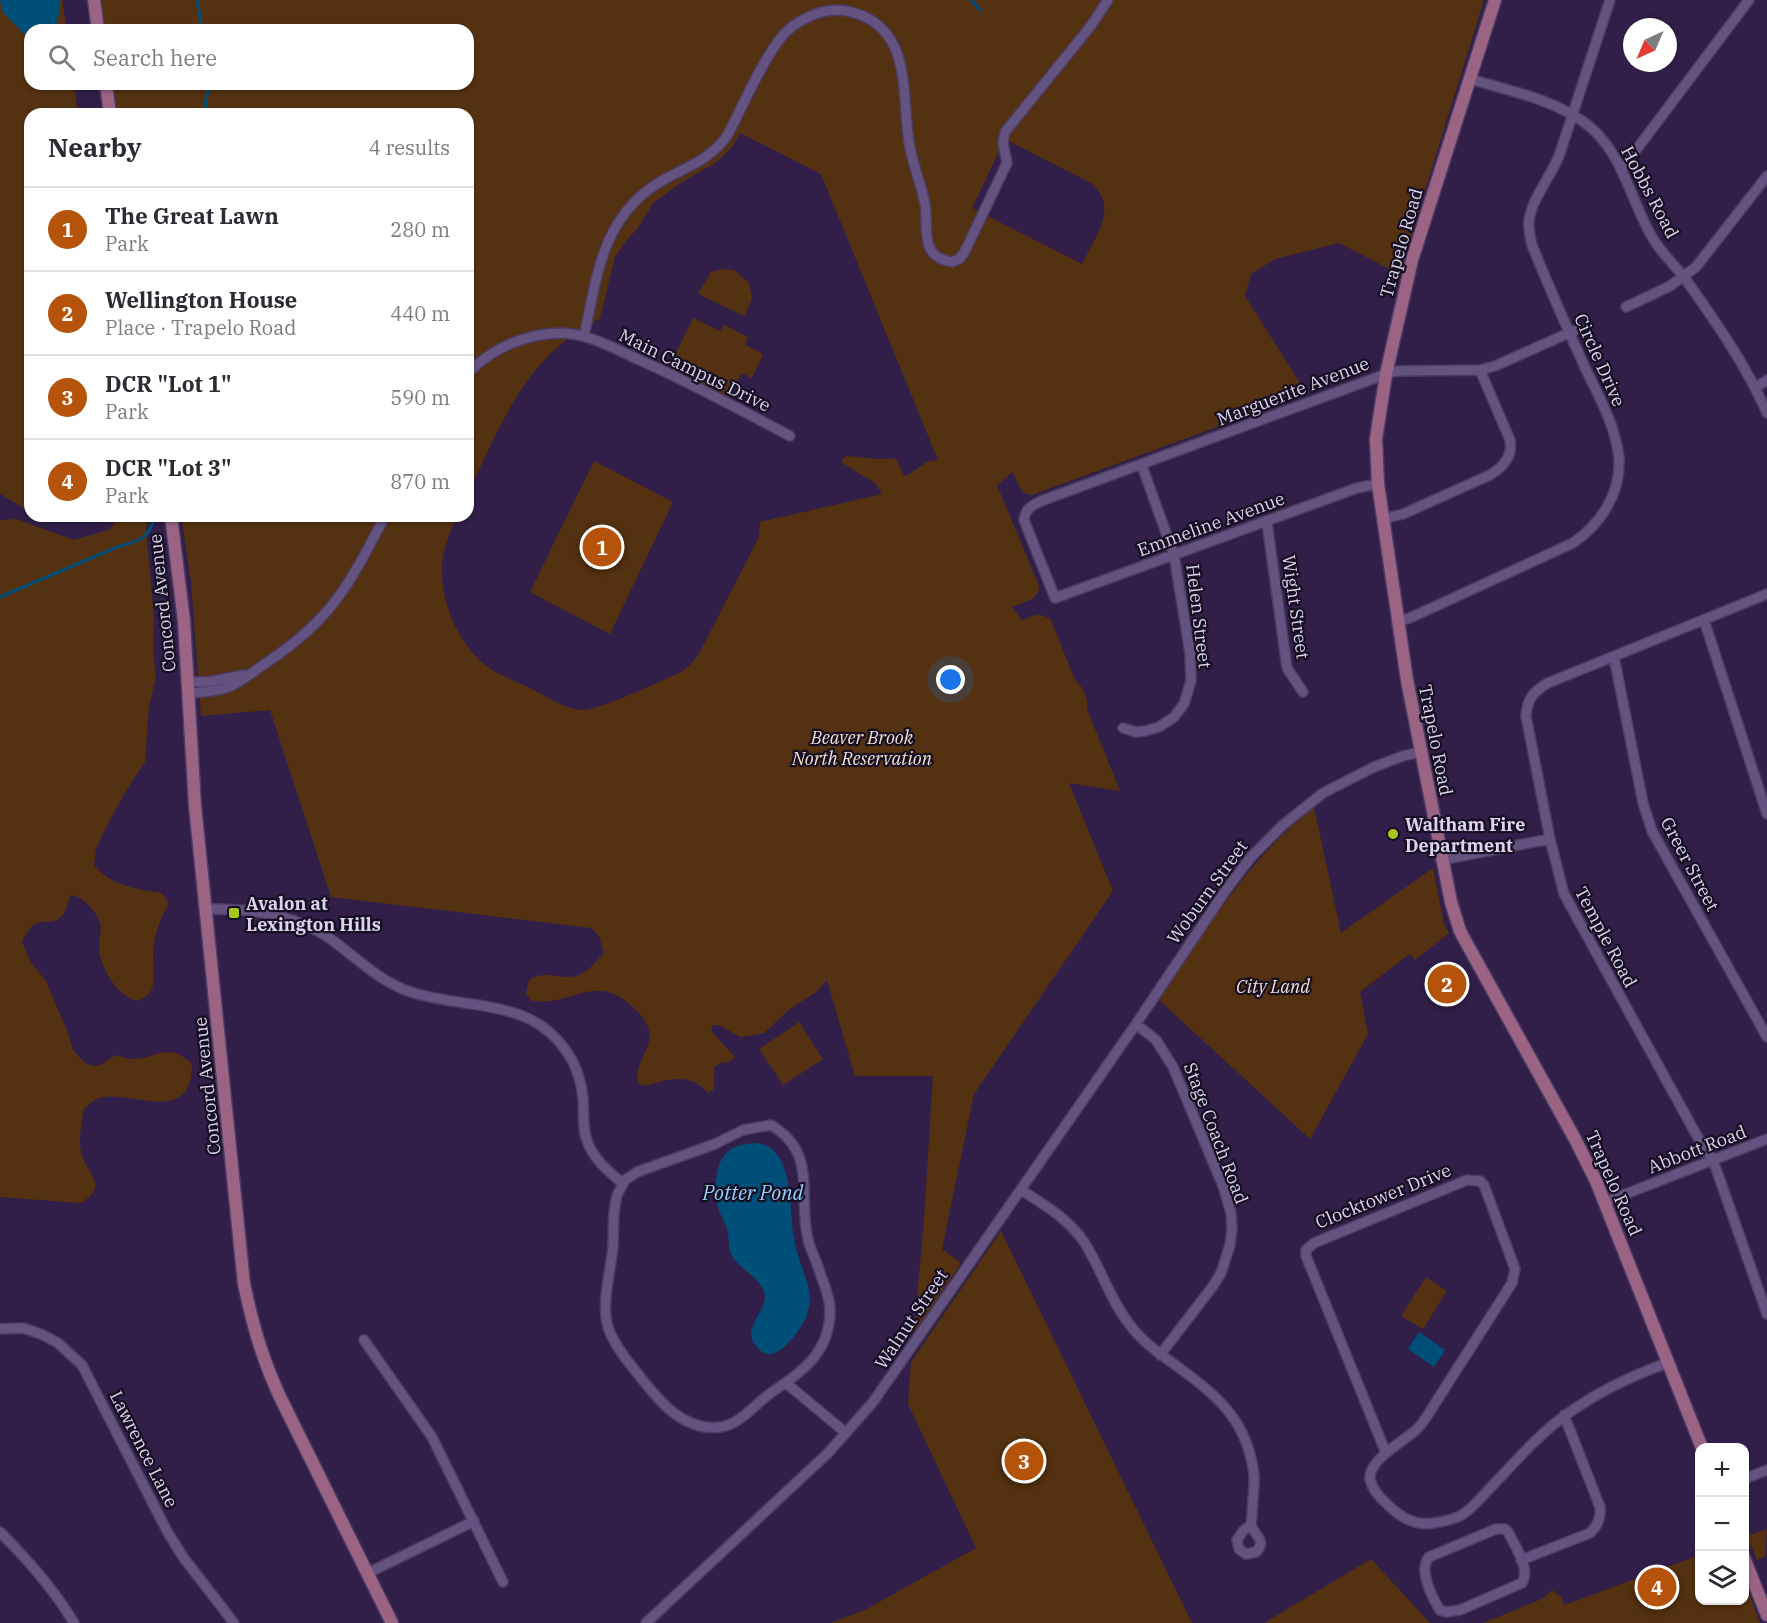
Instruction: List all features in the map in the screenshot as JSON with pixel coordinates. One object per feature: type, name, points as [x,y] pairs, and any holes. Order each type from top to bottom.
[{"type":"main road","points":[[94,0],[97,24]]},
{"type":"main road","name":"Trapelo Road","points":[[1495,0],[1412,260],[1386,374],[1376,430],[1378,484],[1397,622],[1442,860],[1460,931],[1575,1138],[1605,1202],[1700,1443]]},
{"type":"main road","points":[[107,90],[109,108]]},
{"type":"main road","name":"Concord Avenue","points":[[172,522],[184,621],[195,806],[244,1284],[253,1329],[275,1386],[392,1623]]},
{"type":"main road","points":[[1749,1570],[1767,1615]]},
{"type":"street","points":[[584,336],[602,255],[611,233],[623,214],[655,185],[707,157],[718,148],[727,136],[780,38],[797,24],[815,14],[843,10],[857,13],[879,26],[891,38],[899,54],[910,146],[925,205],[925,234],[933,252],[946,261],[952,262],[964,253],[1007,163],[1003,143],[1005,132],[1090,27],[1108,0]]},
{"type":"street","name":"Circle Drive","points":[[1397,622],[1567,547],[1587,533],[1608,507],[1618,474],[1617,445],[1601,401],[1532,245],[1529,220],[1537,198],[1553,172],[1610,0]]},
{"type":"street","points":[[1621,170],[1749,0]]},
{"type":"street","name":"Hobbs Road","points":[[1470,79],[1542,102],[1573,115],[1600,136],[1621,170],[1653,239],[1684,277],[1723,333],[1767,413]]},
{"type":"street","points":[[1626,308],[1684,277],[1706,256],[1767,176]]},
{"type":"street","name":"Marguerite Avenue","points":[[1056,598],[1026,527],[1025,513],[1028,508],[1041,501],[1142,466],[1386,374],[1397,371],[1480,370],[1495,366],[1580,328]]},
{"type":"street","name":"Main Campus Drive","points":[[474,368],[493,352],[523,339],[544,334],[564,333],[584,336],[656,367],[790,436]]},
{"type":"street","points":[[1383,519],[1403,513],[1502,468],[1510,453],[1510,440],[1480,370]]},
{"type":"street","points":[[1755,388],[1767,380]]},
{"type":"street","name":"Helen Street","points":[[1123,728],[1136,732],[1159,727],[1174,717],[1184,704],[1189,691],[1190,653],[1174,555],[1142,466]]},
{"type":"street","name":"Emmeline Avenue","points":[[1056,598],[1357,488],[1378,484]]},
{"type":"street","points":[[189,688],[227,688],[301,638],[330,610],[354,575],[382,522]]},
{"type":"street","name":"Wight Street","points":[[1267,522],[1287,668],[1303,692]]},
{"type":"street","name":"Temple Road","points":[[1767,594],[1548,683],[1538,689],[1527,705],[1527,728],[1561,885],[1571,910],[1702,1145],[1713,1160],[1767,1314]]},
{"type":"street","points":[[1704,620],[1767,814]]},
{"type":"street","name":"Greer Street","points":[[1614,657],[1643,803],[1652,831],[1767,1037]]},
{"type":"street","name":"Woburn Street","points":[[1155,994],[1232,881],[1257,850],[1283,825],[1317,797],[1347,779],[1395,758],[1420,752]]},
{"type":"street","points":[[1442,860],[1550,839]]},
{"type":"street","points":[[206,909],[225,908],[263,913],[314,928],[380,978],[411,992],[449,1001],[512,1011],[529,1017],[548,1030],[565,1048],[577,1071],[583,1097],[588,1144],[601,1163],[623,1184]]},
{"type":"street","name":"Walnut Street","points":[[646,1623],[828,1453],[887,1384],[1155,994]]},
{"type":"street","name":"Stage Coach Road","points":[[1136,1024],[1156,1040],[1173,1067],[1223,1186],[1230,1207],[1232,1229],[1230,1245],[1214,1286],[1160,1354]]},
{"type":"street","points":[[771,1125],[781,1131],[796,1147],[803,1172],[808,1239],[830,1307],[826,1337],[817,1356],[803,1371],[770,1393],[737,1420],[722,1427],[692,1424],[661,1402],[625,1358],[607,1325],[608,1278],[615,1209],[617,1196],[623,1184],[638,1172],[715,1144],[751,1128],[771,1125]]},
{"type":"street","name":"Abbott Road","points":[[1605,1202],[1767,1139]]},
{"type":"street","name":"Clocktower Drive","points":[[1386,1453],[1306,1256],[1306,1250],[1314,1243],[1467,1180],[1480,1181],[1484,1185],[1514,1263],[1512,1283],[1427,1416],[1416,1430],[1386,1453],[1372,1470],[1370,1478],[1380,1497],[1389,1507],[1408,1520],[1430,1524],[1461,1515],[1475,1504],[1564,1415],[1617,1383],[1667,1363]]},
{"type":"street","points":[[1021,1190],[1074,1228],[1092,1256],[1121,1313],[1139,1336],[1210,1390],[1240,1426],[1249,1450],[1254,1476],[1251,1525]]},
{"type":"street","name":"Lawrence Lane","points":[[0,1329],[23,1328],[41,1334],[58,1343],[82,1365],[167,1531],[183,1557],[234,1623]]},
{"type":"street","points":[[364,1340],[426,1428],[503,1581]]},
{"type":"street","points":[[786,1383],[846,1432]]},
{"type":"street","points":[[1521,1560],[1590,1533],[1597,1526],[1600,1516],[1600,1507],[1564,1415]]},
{"type":"street","points":[[1749,1477],[1767,1470]]},
{"type":"street","points":[[368,1573],[474,1521]]},
{"type":"street","points":[[1500,1529],[1508,1532],[1521,1560],[1526,1574],[1519,1586],[1453,1612],[1440,1610],[1424,1572],[1425,1561],[1429,1557],[1500,1529]]},
{"type":"street","points":[[0,1532],[37,1572],[74,1623]]},
{"type":"green space","points":[[0,0],[62,0],[66,24],[24,24],[24,90],[75,90],[77,108],[24,108],[24,508],[0,494]]},
{"type":"green space","name":"Beaver Brook North Reservation","points":[[101,0],[1484,0],[1399,274],[1339,243],[1275,259],[1251,274],[1245,296],[1307,394],[1032,495],[1022,491],[1013,472],[997,485],[1039,586],[1033,598],[1012,607],[1022,620],[1040,615],[1051,620],[1075,680],[1084,693],[1087,709],[1120,791],[1069,783],[1113,891],[974,1094],[942,1249],[961,1263],[914,1333],[933,1076],[855,1076],[827,980],[815,993],[791,1008],[764,1033],[740,1037],[719,1025],[713,1025],[711,1031],[735,1057],[730,1062],[720,1063],[714,1067],[714,1089],[708,1093],[694,1082],[678,1079],[643,1086],[638,1083],[637,1075],[650,1038],[645,1021],[634,1008],[619,997],[606,992],[593,991],[544,1002],[530,1000],[526,993],[529,980],[536,977],[548,975],[572,977],[583,973],[593,965],[604,953],[599,936],[591,928],[331,897],[270,710],[201,716],[191,582],[182,522],[455,522],[442,564],[447,605],[465,643],[473,654],[488,667],[561,704],[582,710],[616,700],[681,672],[700,652],[759,537],[760,522],[882,494],[876,484],[841,462],[846,456],[896,458],[906,476],[927,462],[938,460],[821,174],[740,133],[732,147],[717,162],[654,202],[615,257],[600,318],[565,341],[533,373],[508,411],[474,480],[474,108],[116,108],[114,90],[474,90],[474,24],[104,24]],"holes":[[[1005,139],[1091,183],[1104,202],[1102,223],[1082,264],[972,208]]]},
{"type":"green space","points":[[722,269],[734,270],[749,283],[752,299],[744,316],[698,294],[711,272]]},
{"type":"green space","points":[[693,318],[720,331],[724,325],[748,337],[745,345],[763,354],[752,378],[741,373],[729,398],[668,369]]},
{"type":"green space","points":[[594,461],[673,502],[610,634],[530,592]]},
{"type":"green space","points":[[16,519],[74,540],[108,530],[115,522],[147,522],[156,677],[149,706],[145,762],[107,825],[96,849],[94,865],[116,882],[162,893],[169,903],[154,942],[152,989],[138,1001],[131,999],[117,988],[102,963],[99,947],[101,929],[98,918],[88,905],[76,896],[71,895],[61,917],[55,921],[33,925],[22,941],[30,961],[46,981],[73,1050],[85,1063],[93,1066],[101,1065],[115,1055],[138,1059],[162,1053],[176,1053],[192,1064],[189,1083],[182,1095],[171,1101],[99,1098],[84,1109],[80,1147],[95,1184],[90,1197],[81,1203],[0,1197],[0,520]]},
{"type":"green space","name":"City Land","points":[[1314,807],[1341,933],[1433,868],[1444,924],[1449,933],[1415,960],[1410,954],[1360,992],[1368,1034],[1310,1139],[1159,1000],[1211,922],[1248,873],[1290,828]]},
{"type":"green space","points":[[799,1022],[823,1059],[783,1085],[759,1049]]},
{"type":"green space","points":[[1001,1231],[1192,1623],[830,1623],[865,1610],[976,1548],[908,1404],[911,1362]]},
{"type":"green space","points":[[1426,1277],[1447,1291],[1423,1329],[1401,1316]]},
{"type":"green space","points":[[1767,1529],[1765,1556],[1757,1560],[1749,1535]]},
{"type":"green space","points":[[1695,1556],[1695,1605],[1749,1605],[1749,1594],[1760,1623],[1483,1623],[1542,1599],[1552,1590],[1560,1596],[1565,1605]]},
{"type":"green space","points":[[1371,1559],[1430,1623],[1264,1623]]},
{"type":"water","points":[[0,0],[60,0],[56,24],[24,24],[24,34],[2,11]]},
{"type":"water","name":"Potter Pond","points":[[753,1143],[767,1146],[776,1153],[783,1165],[790,1195],[797,1253],[809,1289],[808,1312],[802,1325],[784,1347],[772,1354],[764,1353],[752,1340],[753,1325],[764,1304],[763,1289],[732,1256],[716,1197],[716,1178],[725,1154],[736,1147]]},
{"type":"water","points":[[1419,1332],[1445,1350],[1434,1367],[1408,1349]]},
{"type":"waterway","points":[[197,0],[201,24]]},
{"type":"waterway","points":[[971,0],[980,10]]},
{"type":"waterway","points":[[206,108],[205,103],[208,90]]},
{"type":"waterway","points":[[0,597],[142,538],[153,522]]},
{"type":"place","name":"The Great Lawn","points":[[602,547]]},
{"type":"place","name":"Waltham Fire Department","points":[[1393,834]]},
{"type":"place","name":"Avalon at Lexington Hills","points":[[234,913]]},
{"type":"place","name":"Wellington House","points":[[1447,984]]},
{"type":"place","name":"DCR \"Lot 1\"","points":[[1024,1461]]},
{"type":"place","name":"DCR \"Lot 3\"","points":[[1657,1587]]}]
